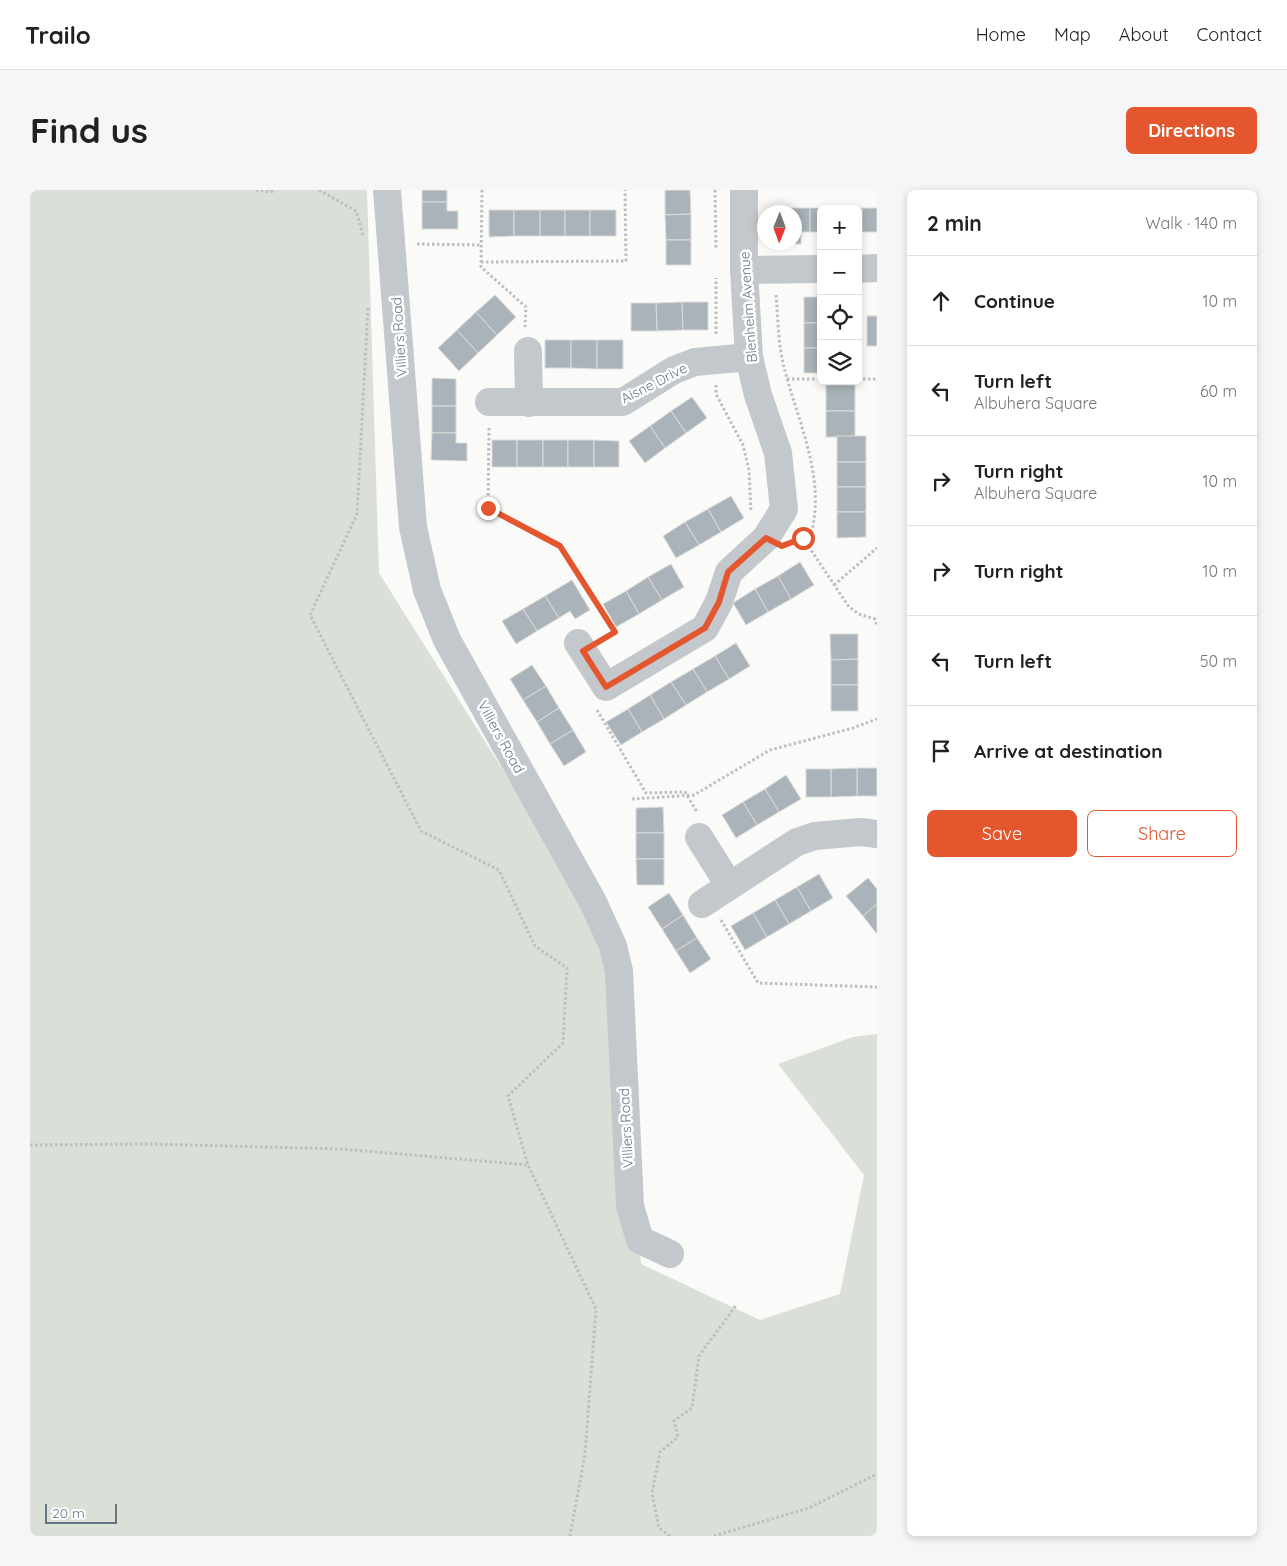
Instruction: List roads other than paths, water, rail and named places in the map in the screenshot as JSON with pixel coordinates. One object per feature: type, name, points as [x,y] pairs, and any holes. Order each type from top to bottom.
[{"type":"street","name":"Villiers Road","points":[[387,190],[414,527],[427,590],[447,640],[593,902],[613,946],[619,970],[630,1206],[640,1240],[670,1254]]},
{"type":"street","name":"Blenheim Avenue","points":[[580,647],[606,687],[705,628],[719,602],[728,572],[766,538],[784,509],[778,453],[758,395],[749,357],[744,270],[744,190]]},
{"type":"street","points":[[862,269],[877,268]]},
{"type":"street","points":[[744,270],[817,269]]},
{"type":"street","points":[[528,351],[529,402]]},
{"type":"street","name":"Aisne Drive","points":[[489,402],[623,402],[674,370],[694,362],[749,357]]},
{"type":"street","points":[[699,837],[713,896],[797,842],[816,836],[861,832],[877,834]]}]
